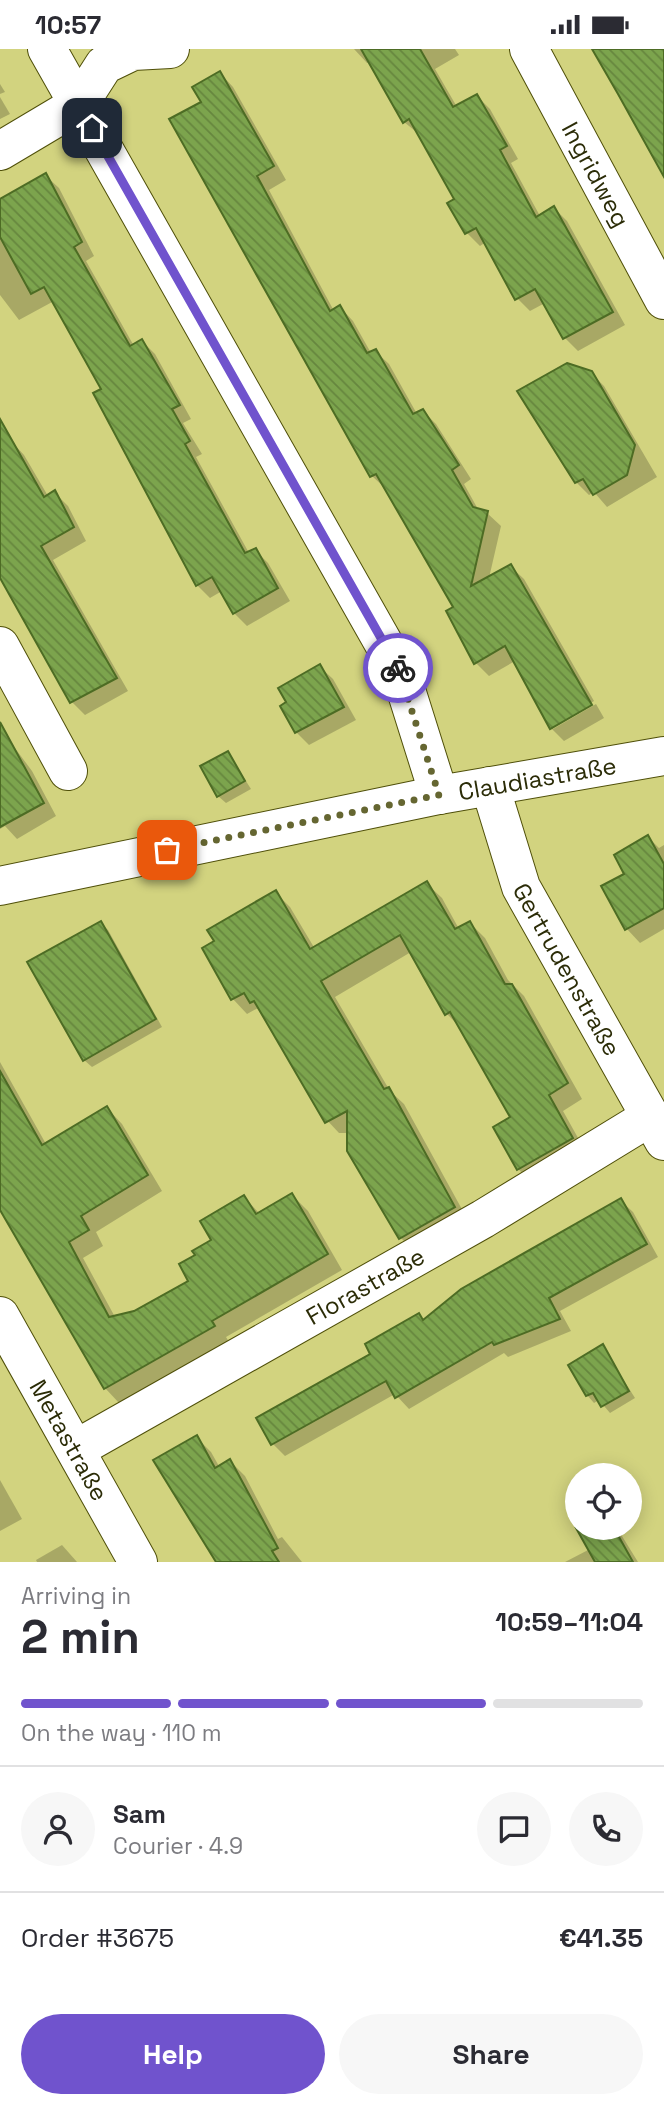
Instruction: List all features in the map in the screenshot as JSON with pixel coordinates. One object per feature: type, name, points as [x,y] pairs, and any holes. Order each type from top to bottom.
[{"type":"street","points":[[47,49],[401,674],[439,795]]},
{"type":"street","points":[[0,151],[79,104],[104,65],[133,51],[170,49]]},
{"type":"street","name":"Ingridweg","points":[[529,49],[664,300]]},
{"type":"street","points":[[0,646],[68,771]]},
{"type":"street","name":"Claudiastraße","points":[[0,886],[439,795],[664,756]]},
{"type":"street","name":"Gertrudenstraße","points":[[490,786],[520,887],[657,1129]]},
{"type":"street","name":"Florastraße","points":[[76,1449],[483,1219],[657,1129]]},
{"type":"street","name":"Metastraße","points":[[0,1316],[138,1562]]},
{"type":"building","points":[[361,49],[420,49],[453,107],[477,94],[507,146],[500,150],[536,217],[554,206],[613,312],[563,339],[535,289],[515,300],[476,228],[465,234],[447,203],[454,199],[409,119],[403,123]]},
{"type":"building","points":[[592,49],[664,49],[664,177],[618,94]]},
{"type":"building","points":[[220,71],[274,166],[257,176],[330,311],[340,305],[367,353],[376,349],[413,414],[423,409],[459,465],[452,470],[473,507],[488,511],[471,586],[511,564],[592,705],[550,729],[505,646],[474,664],[446,611],[453,607],[376,474],[370,477],[169,119],[201,102],[192,87]]},
{"type":"building","points":[[46,173],[82,242],[74,247],[130,346],[142,339],[180,405],[172,409],[190,441],[185,444],[245,553],[256,548],[278,588],[233,614],[212,577],[196,586],[93,393],[101,389],[44,287],[31,294],[0,237],[0,199]]},
{"type":"building","points":[[567,363],[592,371],[635,445],[627,475],[593,495],[583,479],[575,483],[517,391]]},
{"type":"building","points":[[0,419],[44,497],[55,490],[74,527],[41,546],[117,678],[70,703],[0,578]]},
{"type":"building","points":[[320,664],[344,707],[295,733],[280,706],[286,702],[278,688]]},
{"type":"building","points":[[0,722],[44,803],[0,827]]},
{"type":"building","points":[[228,751],[245,781],[217,797],[200,766]]},
{"type":"building","points":[[648,835],[664,864],[664,908],[625,930],[601,886],[624,874],[614,855]]},
{"type":"building","points":[[427,881],[455,929],[470,921],[505,984],[512,984],[568,1083],[549,1095],[573,1138],[517,1170],[493,1127],[510,1117],[450,1012],[445,1015],[400,935],[321,981],[384,1089],[389,1087],[455,1207],[399,1239],[347,1151],[347,1111],[325,1123],[254,1001],[250,1003],[244,993],[231,1000],[202,948],[214,941],[207,930],[276,890],[310,949]]},
{"type":"building","points":[[101,921],[156,1019],[83,1061],[27,962]]},
{"type":"building","points":[[0,1071],[42,1145],[107,1106],[148,1175],[81,1216],[89,1230],[69,1242],[109,1317],[134,1311],[188,1281],[179,1264],[195,1255],[192,1251],[211,1240],[200,1221],[244,1195],[256,1214],[292,1193],[328,1254],[212,1321],[215,1326],[104,1389],[0,1210]]},
{"type":"building","points":[[621,1198],[647,1244],[549,1298],[560,1319],[494,1345],[492,1342],[395,1398],[386,1381],[271,1445],[256,1418],[370,1354],[365,1344],[419,1313],[423,1320],[461,1289]]},
{"type":"building","points":[[603,1344],[629,1391],[601,1407],[593,1393],[586,1396],[568,1365]]},
{"type":"building","points":[[197,1435],[215,1468],[230,1459],[278,1548],[272,1551],[279,1562],[216,1562],[153,1460]]},
{"type":"building","points":[[583,1540],[621,1540],[633,1562],[595,1562]]},
{"type":"way so far","points":[[167,850],[439,795],[398,668]]},
{"type":"route","points":[[92,128],[398,668]]}]
